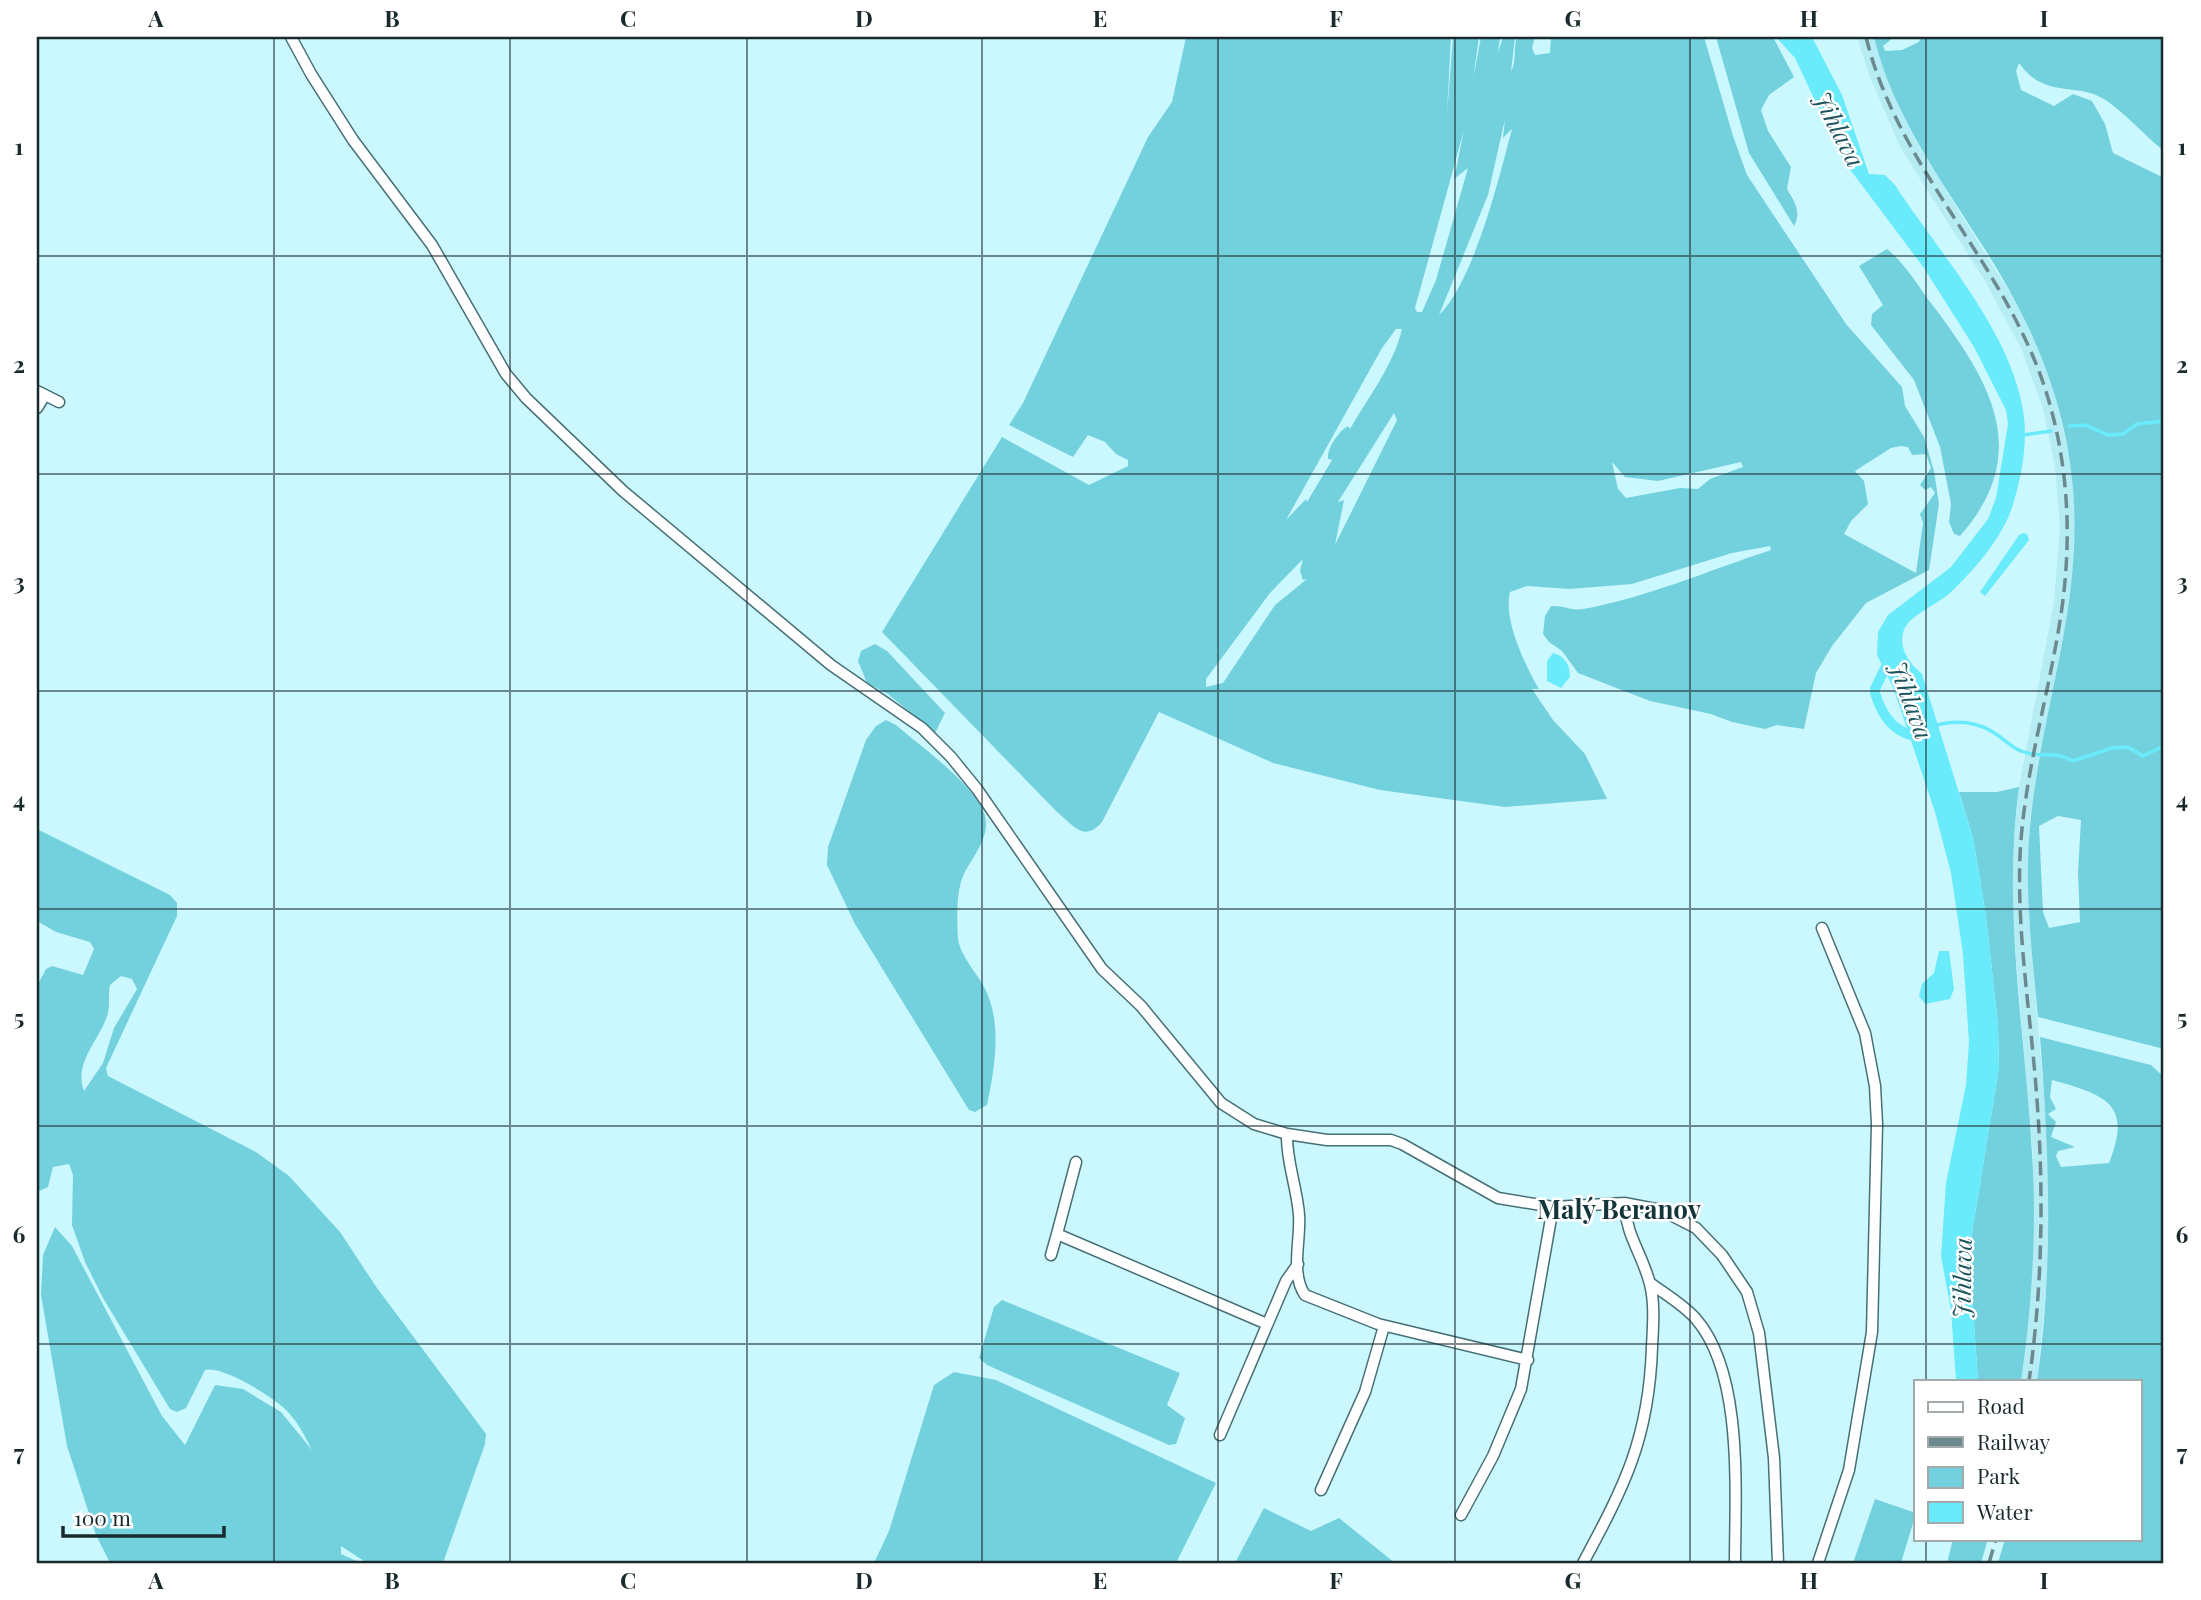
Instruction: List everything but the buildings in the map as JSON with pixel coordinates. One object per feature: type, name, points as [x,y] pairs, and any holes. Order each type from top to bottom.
[{"type":"street","points":[[291,37],[347,132],[432,246],[506,374],[526,398],[623,491],[821,656],[922,728],[977,789],[1102,969],[1141,1006],[1212,1094],[1232,1112],[1254,1124],[1287,1134],[1327,1140],[1391,1140],[1419,1152],[1498,1198],[1553,1207],[1624,1203],[1661,1210],[1696,1228],[1735,1270],[1747,1292],[1759,1333],[1769,1408],[1778,1520],[1778,1563]]},
{"type":"street","points":[[37,408],[41,393],[59,402]]},
{"type":"street","points":[[1818,1563],[1849,1470],[1872,1332],[1877,1124],[1875,1086],[1865,1033],[1822,928]]},
{"type":"street","points":[[1287,1134],[1286,1150],[1300,1217],[1298,1264],[1301,1289],[1306,1295],[1384,1326],[1528,1360]]},
{"type":"street","points":[[1051,1255],[1076,1162]]},
{"type":"street","points":[[1583,1563],[1611,1511],[1641,1441],[1651,1379],[1653,1318],[1650,1283],[1632,1245],[1624,1203]]},
{"type":"street","points":[[1461,1515],[1493,1456],[1517,1402],[1528,1360],[1553,1207]]},
{"type":"street","points":[[1057,1234],[1267,1324]]},
{"type":"street","points":[[1220,1435],[1286,1280],[1298,1264]]},
{"type":"street","points":[[1650,1283],[1696,1318],[1712,1348],[1726,1388],[1734,1436],[1735,1563]]},
{"type":"street","points":[[1321,1490],[1365,1392],[1384,1326]]},
{"type":"shaded area","points":[[1857,37],[1874,37],[1899,108],[1915,140],[2021,311],[2050,375],[2071,464],[2076,527],[2071,604],[2035,789],[2028,859],[2029,921],[2049,1155],[2049,1260],[2037,1380],[2021,1380],[2033,1259],[2033,1156],[2013,922],[2012,859],[2019,787],[2054,602],[2060,527],[2055,466],[2043,409],[2022,350],[1985,281],[1900,147],[1870,77]]},
{"type":"green space","points":[[1186,37],[1451,37],[1447,114],[1453,37],[1479,37],[1473,80],[1481,37],[1500,37],[1498,52],[1503,37],[1515,37],[1511,72],[1517,37],[1535,37],[1532,48],[1535,55],[1550,53],[1551,37],[1704,37],[1747,175],[1846,324],[1902,387],[1905,406],[1924,437],[1934,471],[1939,504],[1929,570],[1866,603],[1832,646],[1816,673],[1804,729],[1777,725],[1765,729],[1650,701],[1578,673],[1562,651],[1543,634],[1545,616],[1551,606],[1579,609],[1629,598],[1771,550],[1770,546],[1732,553],[1632,584],[1569,589],[1527,586],[1510,592],[1512,629],[1539,689],[1532,689],[1553,720],[1585,754],[1607,799],[1505,807],[1380,790],[1273,763],[1159,712],[1102,822],[1096,828],[1090,831],[1079,830],[1057,812],[882,632],[1002,437],[1089,485],[1128,466],[1128,460],[1116,454],[1105,442],[1088,435],[1073,457],[1009,425],[1023,403],[1148,137],[1172,102]],"holes":[[[1505,119],[1503,138],[1512,129],[1484,228],[1463,278],[1452,299],[1439,315],[1488,195]],[[1464,130],[1454,179],[1468,168],[1436,280],[1422,312],[1417,312],[1415,308]],[[1396,329],[1402,329],[1387,368],[1350,429],[1348,426],[1344,429],[1331,445],[1328,459],[1332,460],[1307,502],[1306,499],[1286,520],[1382,348]],[[1394,413],[1397,420],[1335,545],[1344,500],[1338,502]],[[1908,447],[1912,455],[1926,454],[1931,468],[1920,485],[1925,490],[1931,487],[1935,493],[1920,514],[1923,523],[1916,573],[1844,534],[1851,521],[1868,504],[1864,481],[1855,471],[1891,448]],[[1612,462],[1625,477],[1658,481],[1741,462],[1743,467],[1710,479],[1698,489],[1680,488],[1626,498],[1618,489]],[[1303,559],[1300,571],[1303,580],[1307,579],[1275,605],[1223,683],[1206,687],[1206,679],[1270,593]]]},
{"type":"green space","points":[[1716,37],[1773,37],[1794,77],[1769,95],[1761,110],[1768,131],[1791,167],[1787,189],[1797,211],[1794,226],[1749,153]]},
{"type":"green space","points":[[1874,37],[1894,37],[1883,46],[1885,51],[1902,50],[1919,42],[1921,37],[2164,37],[2164,151],[2107,101],[2096,95],[2040,82],[2029,75],[2019,63],[2016,71],[2021,90],[2054,106],[2073,94],[2092,101],[2105,124],[2113,153],[2164,178],[2164,1049],[2038,1017],[2030,922],[2028,851],[2037,776],[2071,586],[2073,488],[2065,435],[2047,372],[2021,313],[2000,274],[1911,131],[1884,70]],"holes":[[[2058,816],[2081,820],[2078,872],[2080,922],[2049,928],[2043,912],[2039,826]]]},
{"type":"green space","points":[[1887,249],[1912,276],[1972,363],[1987,391],[1996,419],[1999,447],[1995,476],[1982,505],[1960,536],[1954,534],[1949,522],[1951,504],[1940,447],[1914,380],[1871,325],[1872,314],[1883,305],[1859,266]]},
{"type":"green space","points":[[875,644],[887,651],[945,713],[935,733],[888,694],[867,683],[858,661],[861,651]]},
{"type":"green space","points":[[886,720],[896,725],[959,779],[980,804],[985,816],[985,833],[962,879],[957,908],[959,944],[989,999],[995,1028],[995,1060],[987,1105],[975,1112],[969,1110],[855,924],[827,865],[828,847],[866,740],[876,726]]},
{"type":"green space","points":[[2019,787],[2014,833],[2014,924],[2029,1107],[2034,1239],[2031,1296],[2021,1380],[1978,1380],[1969,1251],[1999,1068],[1998,1025],[1986,916],[1973,838],[1959,792],[1997,792]]},
{"type":"green space","points":[[37,829],[170,895],[177,903],[177,916],[106,1068],[108,1076],[256,1152],[289,1176],[340,1232],[377,1288],[486,1434],[485,1444],[443,1563],[367,1563],[341,1546],[341,1554],[361,1563],[110,1563],[96,1535],[67,1446],[41,1295],[43,1255],[55,1227],[72,1246],[162,1416],[185,1445],[215,1385],[243,1389],[281,1412],[312,1450],[297,1423],[284,1408],[258,1389],[223,1372],[205,1370],[186,1408],[177,1412],[170,1409],[103,1298],[85,1262],[72,1225],[73,1175],[69,1164],[53,1167],[48,1187],[37,1192],[37,986],[46,969],[52,966],[83,975],[94,949],[90,942],[56,932],[37,921]],"holes":[[[121,976],[132,979],[137,989],[114,1028],[103,1063],[84,1091],[82,1070],[105,1023],[110,985]]]},
{"type":"green space","points":[[2040,1037],[2151,1065],[2164,1077],[2164,1563],[1998,1563],[2005,1540],[2142,1540],[2142,1380],[2037,1380],[2048,1252],[2047,1166]],"holes":[[[2052,1080],[2100,1097],[2115,1114],[2118,1127],[2116,1143],[2109,1163],[2061,1167],[2056,1156],[2058,1151],[2075,1147],[2051,1137],[2056,1122],[2048,1114],[2056,1109],[2050,1097]]]},
{"type":"green space","points":[[1002,1300],[1180,1373],[1167,1405],[1185,1418],[1176,1444],[1169,1445],[987,1365],[979,1358],[994,1307]]},
{"type":"green space","points":[[954,1372],[996,1380],[1216,1483],[1176,1563],[874,1563],[889,1531],[934,1385]]},
{"type":"green space","points":[[1875,1499],[1914,1512],[1901,1563],[1853,1563]]},
{"type":"green space","points":[[1264,1508],[1311,1531],[1339,1518],[1395,1563],[1235,1563]]},
{"type":"green space","points":[[1953,1540],[1988,1540],[1981,1563],[1947,1563]]},
{"type":"water","name":"Jihlava","points":[[1776,37],[1812,37],[1842,95],[1869,174],[1885,175],[1895,185],[1972,295],[2006,355],[2024,417],[2025,438],[2021,470],[2014,501],[2004,526],[1980,562],[1945,597],[1910,621],[1902,639],[1906,656],[1922,674],[1973,838],[1986,916],[1998,1025],[1999,1068],[1969,1251],[1978,1380],[1956,1380],[1951,1310],[1941,1256],[1946,1183],[1966,1085],[1969,1042],[1963,954],[1951,873],[1935,812],[1893,687],[1877,655],[1878,632],[1888,615],[1951,567],[1988,519],[1996,498],[2008,424],[2006,410],[1974,347],[1924,268],[1843,160],[1795,58]]},
{"type":"water","points":[[2023,533],[2027,534],[2029,540],[1985,596],[1980,592]]},
{"type":"water","points":[[1553,653],[1564,659],[1569,669],[1570,677],[1561,688],[1547,681],[1547,661]]},
{"type":"water","points":[[1939,951],[1949,951],[1954,989],[1950,999],[1925,1004],[1919,996],[1922,984],[1934,973]]},
{"type":"waterway","points":[[2069,426],[2085,425],[2108,435],[2123,434],[2137,424],[2164,421]]},
{"type":"waterway","points":[[2023,435],[2051,431]]},
{"type":"waterway","name":"Jihlava","points":[[1875,689],[1889,660]]},
{"type":"waterway","name":"Jihlava","points":[[1875,693],[1882,711],[1892,724],[1906,733],[1924,738]]},
{"type":"waterway","name":"Jihlava","points":[[1932,726],[1950,722],[1975,724],[2021,751],[2060,756],[2073,761],[2112,748],[2128,747],[2143,756],[2164,746]]},
{"type":"railway","points":[[1866,37],[1882,86],[1903,133],[1984,265],[2033,356],[2050,405],[2061,453],[2067,527],[2063,600],[2032,759],[2020,856],[2022,943],[2036,1087],[2041,1198],[2037,1308],[2029,1380]]},
{"type":"railway","points":[[1989,1563],[1996,1540]]},
{"type":"district","name":"Malý Beranov","points":[[1619,1208]]}]
